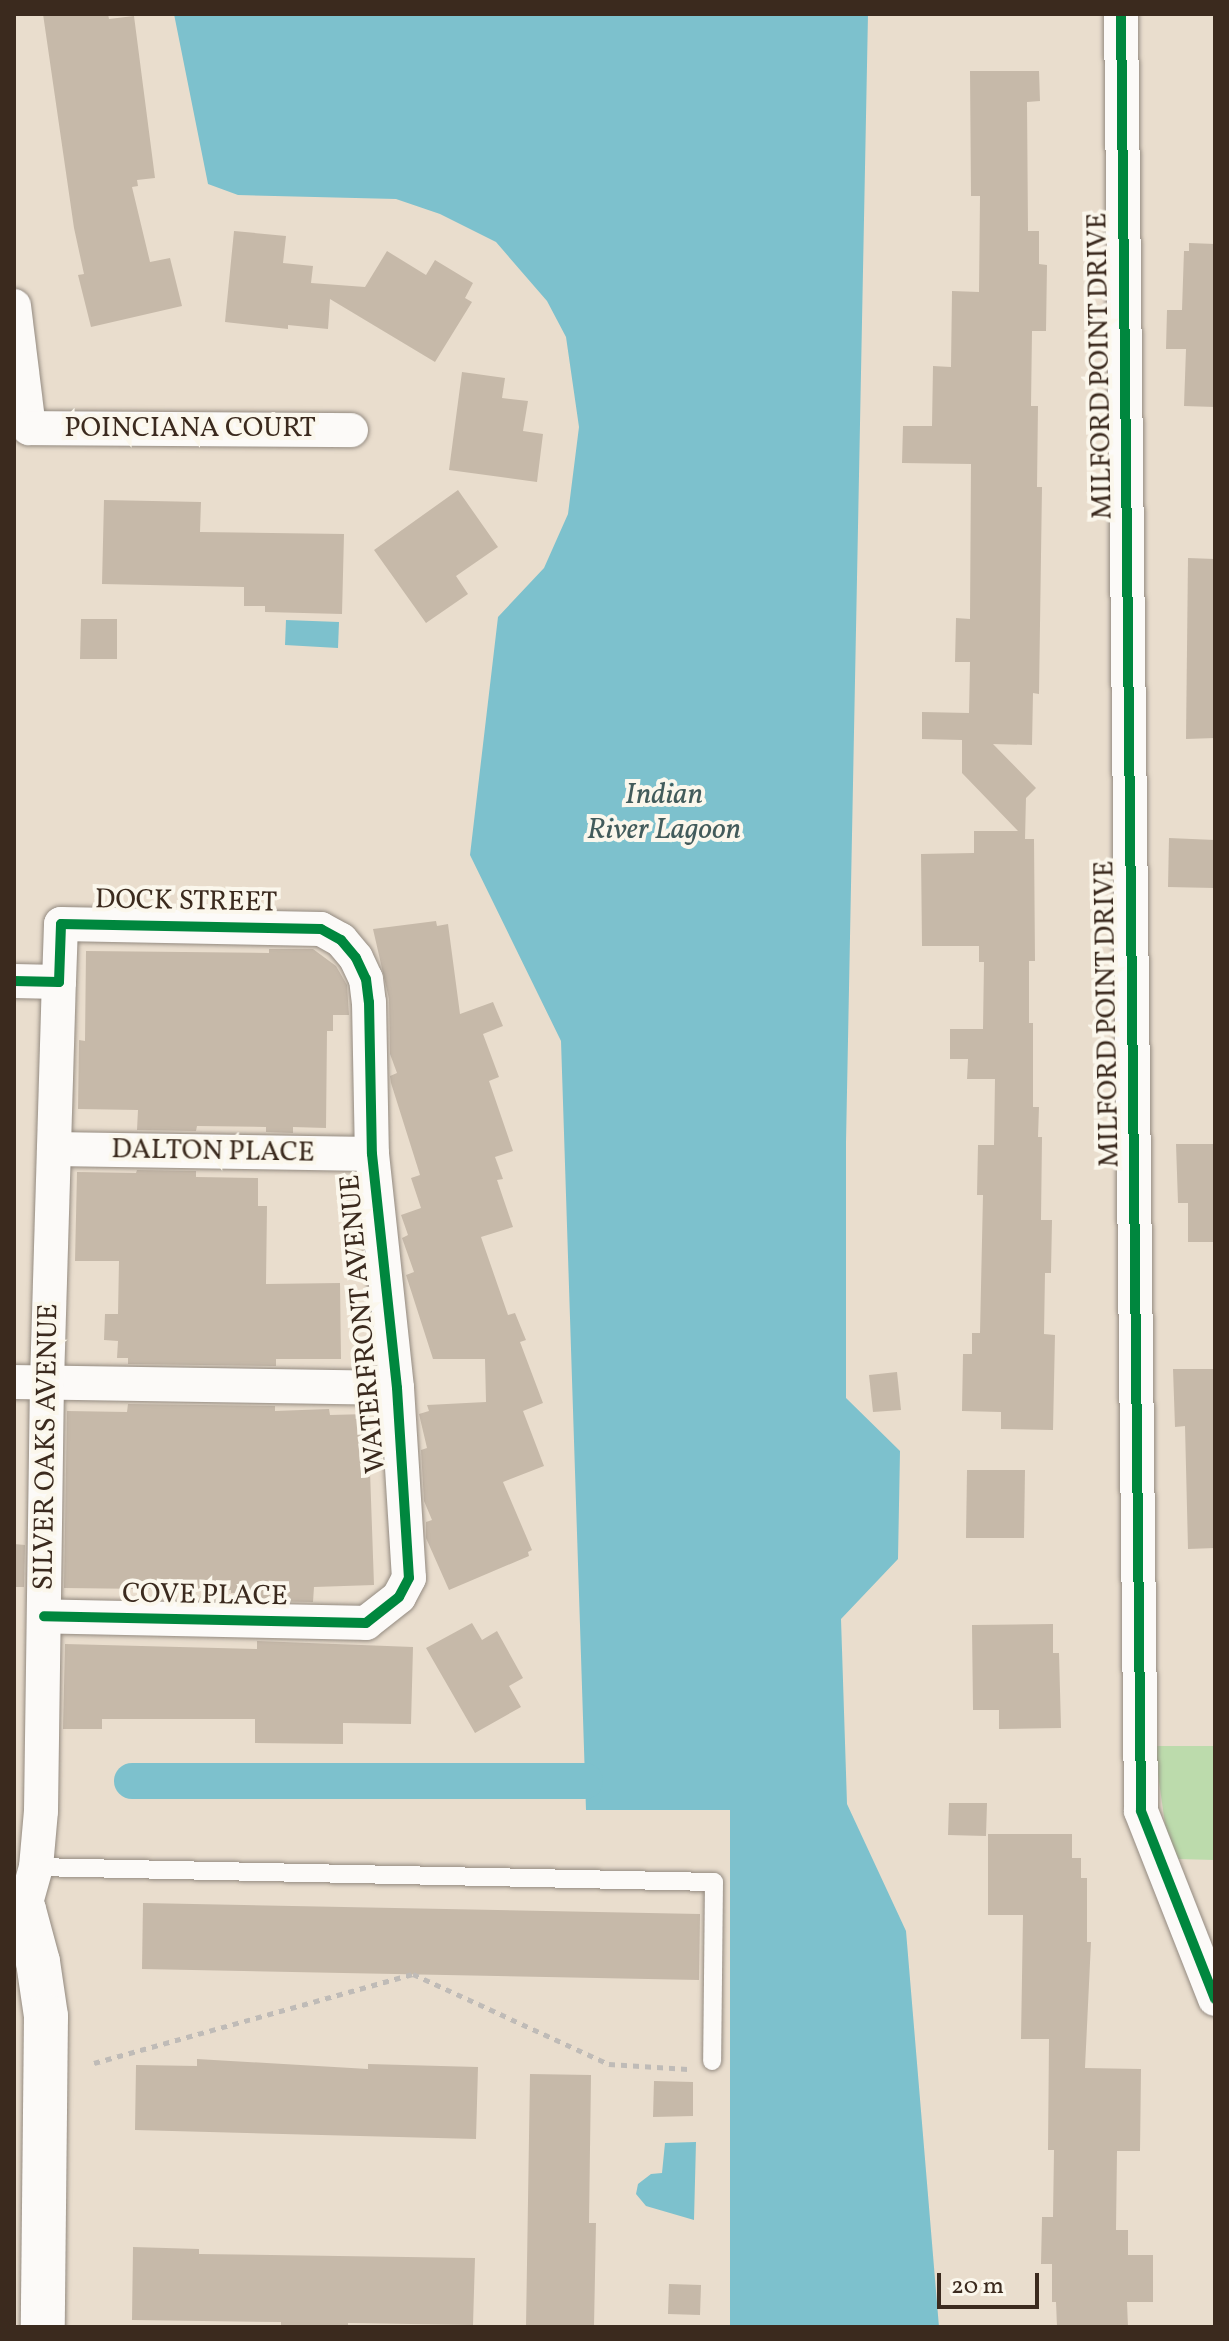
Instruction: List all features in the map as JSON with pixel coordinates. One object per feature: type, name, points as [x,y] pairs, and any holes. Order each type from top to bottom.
[{"type":"street","name":"MILFORD POINT DRIVE","points":[[1121,14],[1141,1811],[1215,1999]]},
{"type":"street","name":"POINCIANA COURT","points":[[14,306],[29,428],[351,430]]},
{"type":"street","name":"DOCK STREET","points":[[59,982],[61,924],[321,929],[341,940],[356,958],[366,979],[369,1002]]},
{"type":"street","points":[[14,981],[59,982]]},
{"type":"street","name":"SILVER OAKS AVENUE","points":[[25,1891],[41,1811],[44,1616],[31,1382],[54,1149],[59,982]]},
{"type":"street","name":"WATERFRONT AVENUE","points":[[366,1623],[399,1597],[409,1578],[397,1388],[372,1154],[369,1002]]},
{"type":"street","name":"DALTON PLACE","points":[[54,1149],[372,1154]]},
{"type":"street","points":[[31,1382],[397,1388]]},
{"type":"street","name":"COVE PLACE","points":[[44,1616],[366,1623]]},
{"type":"street","points":[[25,1891],[46,2016],[38,2308]]},
{"type":"lane","points":[[25,1891],[714,1882],[712,2061]]},
{"type":"path","points":[[94,2063],[413,1974],[609,2064],[712,2071],[712,2061]]},
{"type":"green space","points":[[1154,1746],[1215,1746],[1215,1860],[1178,1859],[1166,1831]]},
{"type":"water","name":"Indian River Lagoon","points":[[174,14],[868,14],[846,1143],[846,1398],[900,1451],[898,1559],[841,1619],[847,1804],[906,1931],[939,2327],[730,2327],[730,1810],[586,1810],[561,1041],[470,855],[498,617],[544,568],[568,514],[579,427],[566,337],[547,301],[496,242],[440,214],[396,199],[238,195],[208,184]]},
{"type":"water","points":[[286,620],[339,622],[338,648],[285,645]]},
{"type":"water","points":[[696,2142],[694,2220],[646,2206],[636,2194],[638,2184],[651,2174],[662,2173],[665,2143]]},
{"type":"building","points":[[43,14],[108,14],[109,19],[134,16],[155,178],[137,180],[138,186],[132,187],[150,262],[170,258],[182,306],[91,327],[78,275],[84,274],[74,228]]},
{"type":"building","points":[[970,71],[1039,71],[1040,101],[1027,102],[1028,231],[1039,231],[1039,264],[1047,265],[1046,331],[1032,331],[1031,406],[1038,406],[1037,487],[1042,487],[1039,694],[1033,693],[1032,745],[993,744],[1036,788],[1026,798],[1025,839],[1034,839],[1035,961],[1029,961],[1029,1023],[1033,1023],[1033,1107],[1039,1107],[1038,1137],[1042,1137],[1041,1220],[1052,1220],[1051,1273],[1045,1273],[1044,1334],[1055,1335],[1053,1430],[1001,1429],[1001,1412],[962,1411],[963,1354],[972,1354],[972,1333],[980,1333],[983,1195],[977,1195],[978,1145],[994,1145],[995,1079],[967,1079],[968,1059],[950,1059],[950,1029],[983,1029],[984,962],[979,962],[979,946],[922,946],[921,854],[974,853],[974,831],[1018,831],[962,773],[962,740],[922,739],[922,712],[969,713],[970,662],[955,662],[956,618],[970,619],[971,464],[902,463],[903,426],[932,426],[933,366],[951,367],[952,291],[979,292],[980,196],[971,196]]},
{"type":"building","points":[[234,231],[286,236],[283,263],[313,266],[311,283],[365,287],[387,251],[426,275],[435,260],[473,283],[465,298],[472,302],[435,362],[330,299],[328,329],[288,325],[288,329],[225,322]]},
{"type":"building","points":[[1189,243],[1215,244],[1215,407],[1184,406],[1186,349],[1166,349],[1167,310],[1182,310],[1184,251],[1189,251]]},
{"type":"building","points":[[462,372],[505,378],[502,398],[528,401],[523,431],[543,434],[537,482],[449,470]]},
{"type":"building","points":[[458,490],[498,547],[456,576],[468,594],[426,623],[374,550]]},
{"type":"building","points":[[104,500],[201,502],[200,532],[344,534],[342,614],[265,612],[265,606],[244,606],[244,587],[102,584]]},
{"type":"building","points":[[1188,558],[1215,559],[1215,738],[1186,739]]},
{"type":"building","points":[[81,619],[117,619],[117,659],[80,659]]},
{"type":"building","points":[[1169,838],[1215,840],[1215,888],[1168,887]]},
{"type":"building","points":[[436,921],[437,926],[448,924],[460,1014],[493,1002],[503,1026],[483,1034],[499,1077],[489,1081],[513,1151],[495,1157],[503,1179],[497,1180],[513,1227],[481,1237],[508,1315],[515,1313],[526,1340],[520,1342],[543,1403],[523,1411],[544,1466],[503,1482],[532,1550],[528,1552],[529,1556],[449,1590],[426,1538],[426,1522],[432,1520],[424,1501],[421,1450],[427,1448],[419,1414],[429,1411],[427,1405],[486,1402],[485,1359],[433,1359],[406,1275],[414,1272],[402,1238],[408,1235],[401,1215],[421,1208],[411,1178],[420,1175],[391,1083],[390,1076],[397,1073],[390,1054],[389,999],[373,929]]},
{"type":"building","points":[[269,949],[313,949],[336,966],[347,985],[349,1015],[333,1015],[333,1031],[327,1031],[326,1128],[293,1127],[293,1133],[266,1132],[266,1127],[197,1126],[196,1131],[137,1130],[138,1110],[78,1109],[79,1040],[85,1041],[86,951],[269,953]]},
{"type":"building","points":[[1176,1144],[1215,1144],[1215,1242],[1188,1242],[1188,1203],[1178,1203]]},
{"type":"building","points":[[137,1170],[196,1171],[196,1177],[258,1178],[258,1206],[267,1206],[266,1284],[340,1283],[341,1359],[276,1359],[276,1366],[128,1364],[128,1358],[117,1358],[118,1341],[104,1340],[105,1314],[118,1314],[119,1261],[75,1261],[77,1172],[136,1173]]},
{"type":"building","points":[[1173,1369],[1215,1369],[1215,1548],[1188,1549],[1185,1426],[1175,1427]]},
{"type":"building","points":[[897,1372],[901,1410],[873,1412],[869,1375]]},
{"type":"building","points":[[128,1404],[275,1406],[275,1411],[329,1409],[330,1415],[368,1414],[374,1585],[314,1587],[313,1602],[258,1601],[258,1593],[231,1593],[231,1590],[64,1588],[67,1411],[127,1412]]},
{"type":"building","points":[[967,1470],[1025,1470],[1024,1538],[966,1538]]},
{"type":"building","points":[[14,1544],[25,1545],[24,1587],[14,1587]]},
{"type":"building","points":[[472,1623],[482,1640],[497,1631],[523,1678],[509,1686],[521,1707],[475,1733],[426,1648]]},
{"type":"building","points":[[1053,1624],[1053,1653],[1059,1653],[1061,1728],[999,1729],[999,1710],[973,1710],[972,1625]]},
{"type":"building","points":[[257,1641],[413,1647],[411,1724],[343,1723],[343,1744],[255,1743],[255,1719],[102,1719],[102,1729],[63,1729],[65,1644],[257,1649]]},
{"type":"building","points":[[949,1803],[987,1803],[986,1836],[948,1835]]},
{"type":"building","points":[[988,1834],[1072,1834],[1072,1858],[1081,1858],[1081,1878],[1087,1878],[1087,1942],[1091,1942],[1085,2068],[1141,2069],[1140,2151],[1117,2151],[1116,2230],[1128,2230],[1128,2255],[1153,2255],[1153,2302],[1127,2302],[1128,2327],[1057,2327],[1056,2302],[1052,2302],[1052,2264],[1041,2264],[1042,2217],[1053,2217],[1054,2150],[1048,2150],[1049,2039],[1021,2039],[1023,1915],[988,1915]]},
{"type":"building","points":[[143,1903],[700,1914],[699,1980],[142,1969]]},
{"type":"building","points":[[197,2059],[368,2069],[368,2064],[478,2067],[476,2139],[135,2130],[136,2065],[197,2066]]},
{"type":"building","points":[[530,2074],[591,2075],[589,2223],[596,2223],[594,2327],[526,2327]]},
{"type":"building","points":[[654,2081],[693,2082],[693,2116],[653,2117]]},
{"type":"building","points":[[133,2247],[199,2249],[199,2254],[475,2258],[473,2325],[348,2323],[348,2327],[281,2327],[281,2322],[132,2320]]},
{"type":"building","points":[[669,2284],[701,2285],[700,2315],[668,2314]]},
{"type":"waterway","points":[[132,1781],[585,1781]]},
{"type":"cycle path","points":[[1121,14],[1141,1811],[1215,1999]]},
{"type":"cycle path","points":[[14,981],[59,982],[61,924],[321,929],[341,940],[356,958],[366,979],[369,1002],[372,1154],[397,1388],[409,1578],[399,1597],[366,1623],[44,1616]]}]
